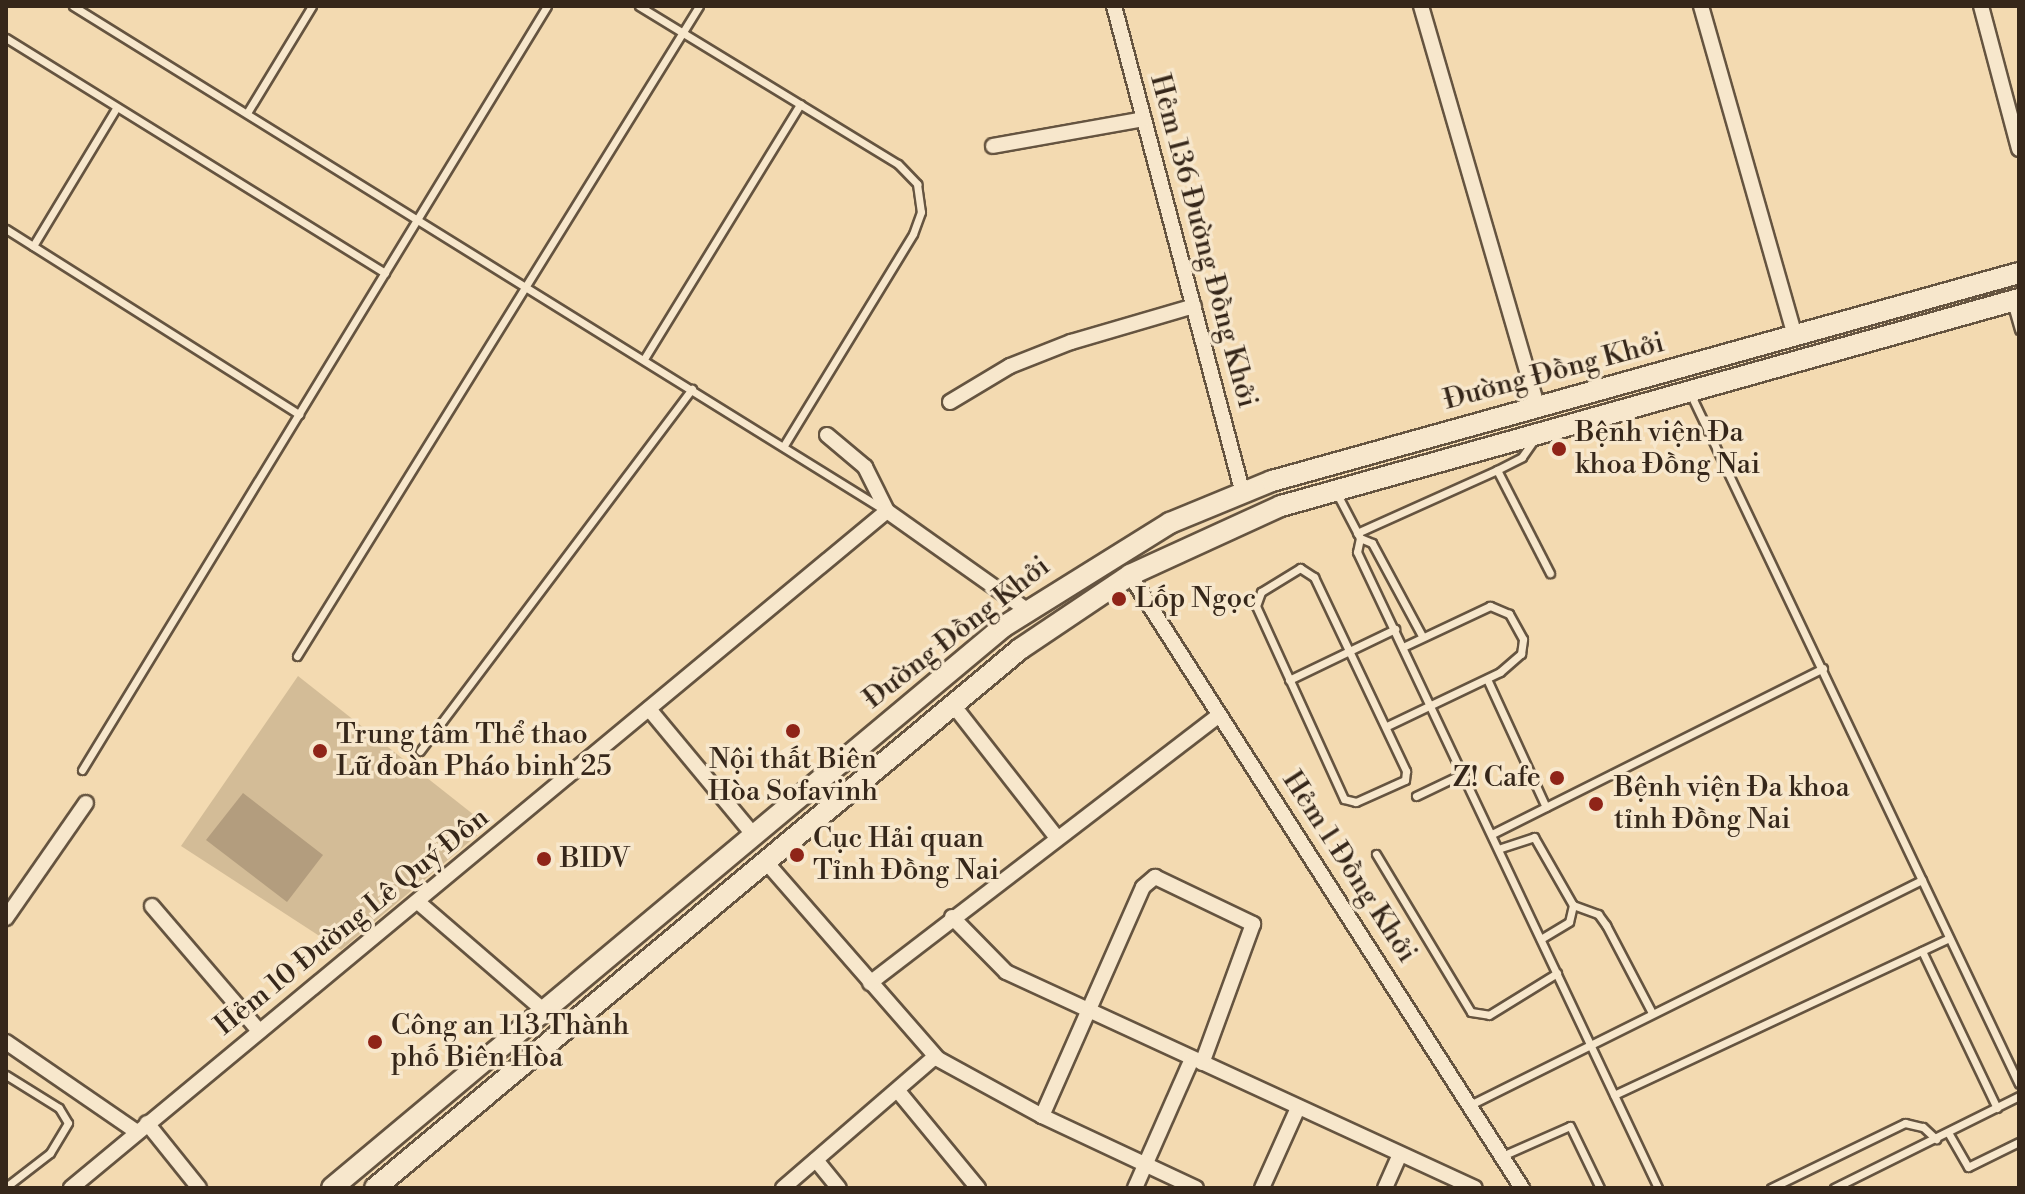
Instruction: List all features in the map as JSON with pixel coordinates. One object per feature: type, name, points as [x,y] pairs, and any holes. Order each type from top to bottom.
[{"type":"main road","name":"Đường Đồng Khởi","points":[[332,1188],[752,833],[1027,610],[1110,556],[1242,490],[1537,404],[1795,337],[2019,273]]},
{"type":"main road","name":"Đường Đồng Khởi","points":[[375,1188],[1046,631],[1130,575],[1242,521],[2015,300]]},
{"type":"main road","points":[[1795,337],[1799,362]]},
{"type":"main road","points":[[1027,610],[1046,631]]},
{"type":"main road","points":[[652,917],[673,941]]},
{"type":"street","name":"Hẻm 136 Đường Đồng Khởi","points":[[1114,6],[1242,490]]},
{"type":"street","points":[[1421,6],[1537,404]]},
{"type":"street","points":[[1701,6],[1795,337]]},
{"type":"street","points":[[1981,6],[2019,149]]},
{"type":"street","points":[[993,146],[1144,119]]},
{"type":"street","points":[[950,402],[982,381],[1059,347],[1194,306]]},
{"type":"street","points":[[827,435],[865,467],[887,511],[1027,610]]},
{"type":"street","name":"Hẻm 10 Đường Lê Quý Đôn","points":[[71,1188],[887,511]]},
{"type":"street","name":"Hẻm 1 Đồng Khởi","points":[[1130,575],[1522,1188]]},
{"type":"street","points":[[954,706],[1057,838]]},
{"type":"street","points":[[649,709],[752,833]]},
{"type":"street","points":[[870,983],[952,917],[1219,715]]},
{"type":"street","points":[[6,918],[86,803]]},
{"type":"street","points":[[767,863],[935,1057],[1042,1116],[1196,1188]]},
{"type":"street","points":[[1042,1116],[1143,887],[1155,877],[1165,879],[1253,924],[1197,1061],[1135,1188]]},
{"type":"street","points":[[418,902],[542,1009]]},
{"type":"street","points":[[152,906],[259,1031]]},
{"type":"street","points":[[952,917],[993,964],[1088,1012],[1475,1188]]},
{"type":"street","points":[[6,1042],[142,1128],[199,1188]]},
{"type":"street","points":[[783,1188],[935,1057]]},
{"type":"street","points":[[898,1091],[978,1188]]},
{"type":"street","points":[[1262,1188],[1298,1108]]},
{"type":"street","points":[[1385,1188],[1400,1154]]},
{"type":"street","points":[[816,1160],[839,1188]]},
{"type":"lane","points":[[73,6],[887,511]]},
{"type":"lane","points":[[247,113],[312,6]]},
{"type":"lane","points":[[82,770],[547,6]]},
{"type":"lane","points":[[639,6],[906,169],[921,202],[913,234],[784,445]]},
{"type":"lane","points":[[297,656],[699,6]]},
{"type":"lane","points":[[6,38],[385,273]]},
{"type":"lane","points":[[644,359],[800,104]]},
{"type":"lane","points":[[33,246],[117,107]]},
{"type":"lane","points":[[6,229],[299,414]]},
{"type":"lane","points":[[2015,300],[2019,330]]},
{"type":"lane","points":[[420,751],[692,389]]},
{"type":"lane","points":[[1689,392],[2019,1084]]},
{"type":"lane","points":[[1359,536],[1522,457],[1538,434]]},
{"type":"lane","points":[[1497,470],[1550,573]]},
{"type":"lane","points":[[1336,492],[1359,536],[1372,543],[1422,636]]},
{"type":"lane","points":[[1359,536],[1357,552],[1494,833],[1658,1188]]},
{"type":"lane","points":[[1300,568],[1314,577],[1387,726],[1406,771],[1405,780],[1350,803],[1289,680],[1256,606],[1261,592],[1300,568]]},
{"type":"lane","points":[[1387,726],[1487,679],[1516,660],[1523,647],[1503,609],[1483,606],[1403,647]]},
{"type":"lane","points":[[1289,680],[1395,629]]},
{"type":"lane","points":[[1494,833],[1823,668]]},
{"type":"lane","points":[[1487,679],[1546,807]]},
{"type":"lane","points":[[1416,796],[1464,773]]},
{"type":"lane","points":[[1501,848],[1534,837],[1573,905],[1598,914],[1606,925],[1652,1013]]},
{"type":"lane","points":[[1376,854],[1471,1012],[1489,1015],[1557,973]]},
{"type":"lane","points":[[1470,1105],[1589,1043],[1922,880]]},
{"type":"lane","points":[[1541,939],[1569,922],[1573,905]]},
{"type":"lane","points":[[1614,1095],[1949,938]]},
{"type":"lane","points":[[1922,951],[1997,1108]]},
{"type":"lane","points":[[6,1075],[59,1108],[68,1123],[50,1153],[6,1187]]},
{"type":"lane","points":[[1834,1188],[1949,1134],[2019,1096]]},
{"type":"lane","points":[[1771,1188],[1905,1123],[1923,1127],[1936,1139]]},
{"type":"lane","points":[[1502,1156],[1570,1126],[1600,1188]]},
{"type":"lane","points":[[1949,1134],[1968,1167],[2019,1142]]},
{"type":"shaded area","name":"Trung tâm Thể thao Lữ đoàn Pháo binh 25","points":[[298,676],[488,826],[341,950],[181,846]]},
{"type":"shaded area","points":[[243,793],[323,855],[287,902],[206,840]]},
{"type":"place","name":"Bệnh viện Đa khoa Đồng Nai","points":[[1559,449]]},
{"type":"place","name":"Lốp Ngọc","points":[[1119,599]]},
{"type":"place","name":"Nội thất Biên Hòa Sofavinh","points":[[793,731]]},
{"type":"place","name":"Trung tâm Thể thao Lữ đoàn Pháo binh 25","points":[[320,751]]},
{"type":"place","name":"Z! Cafe","points":[[1557,778]]},
{"type":"place","name":"Bệnh viện Đa khoa tỉnh Đồng Nai","points":[[1596,804]]},
{"type":"place","name":"Cục Hải quan Tỉnh Đồng Nai","points":[[797,855]]},
{"type":"place","name":"BIDV","points":[[544,859]]},
{"type":"place","name":"Công an 113 Thành phố Biên Hòa","points":[[375,1042]]}]
